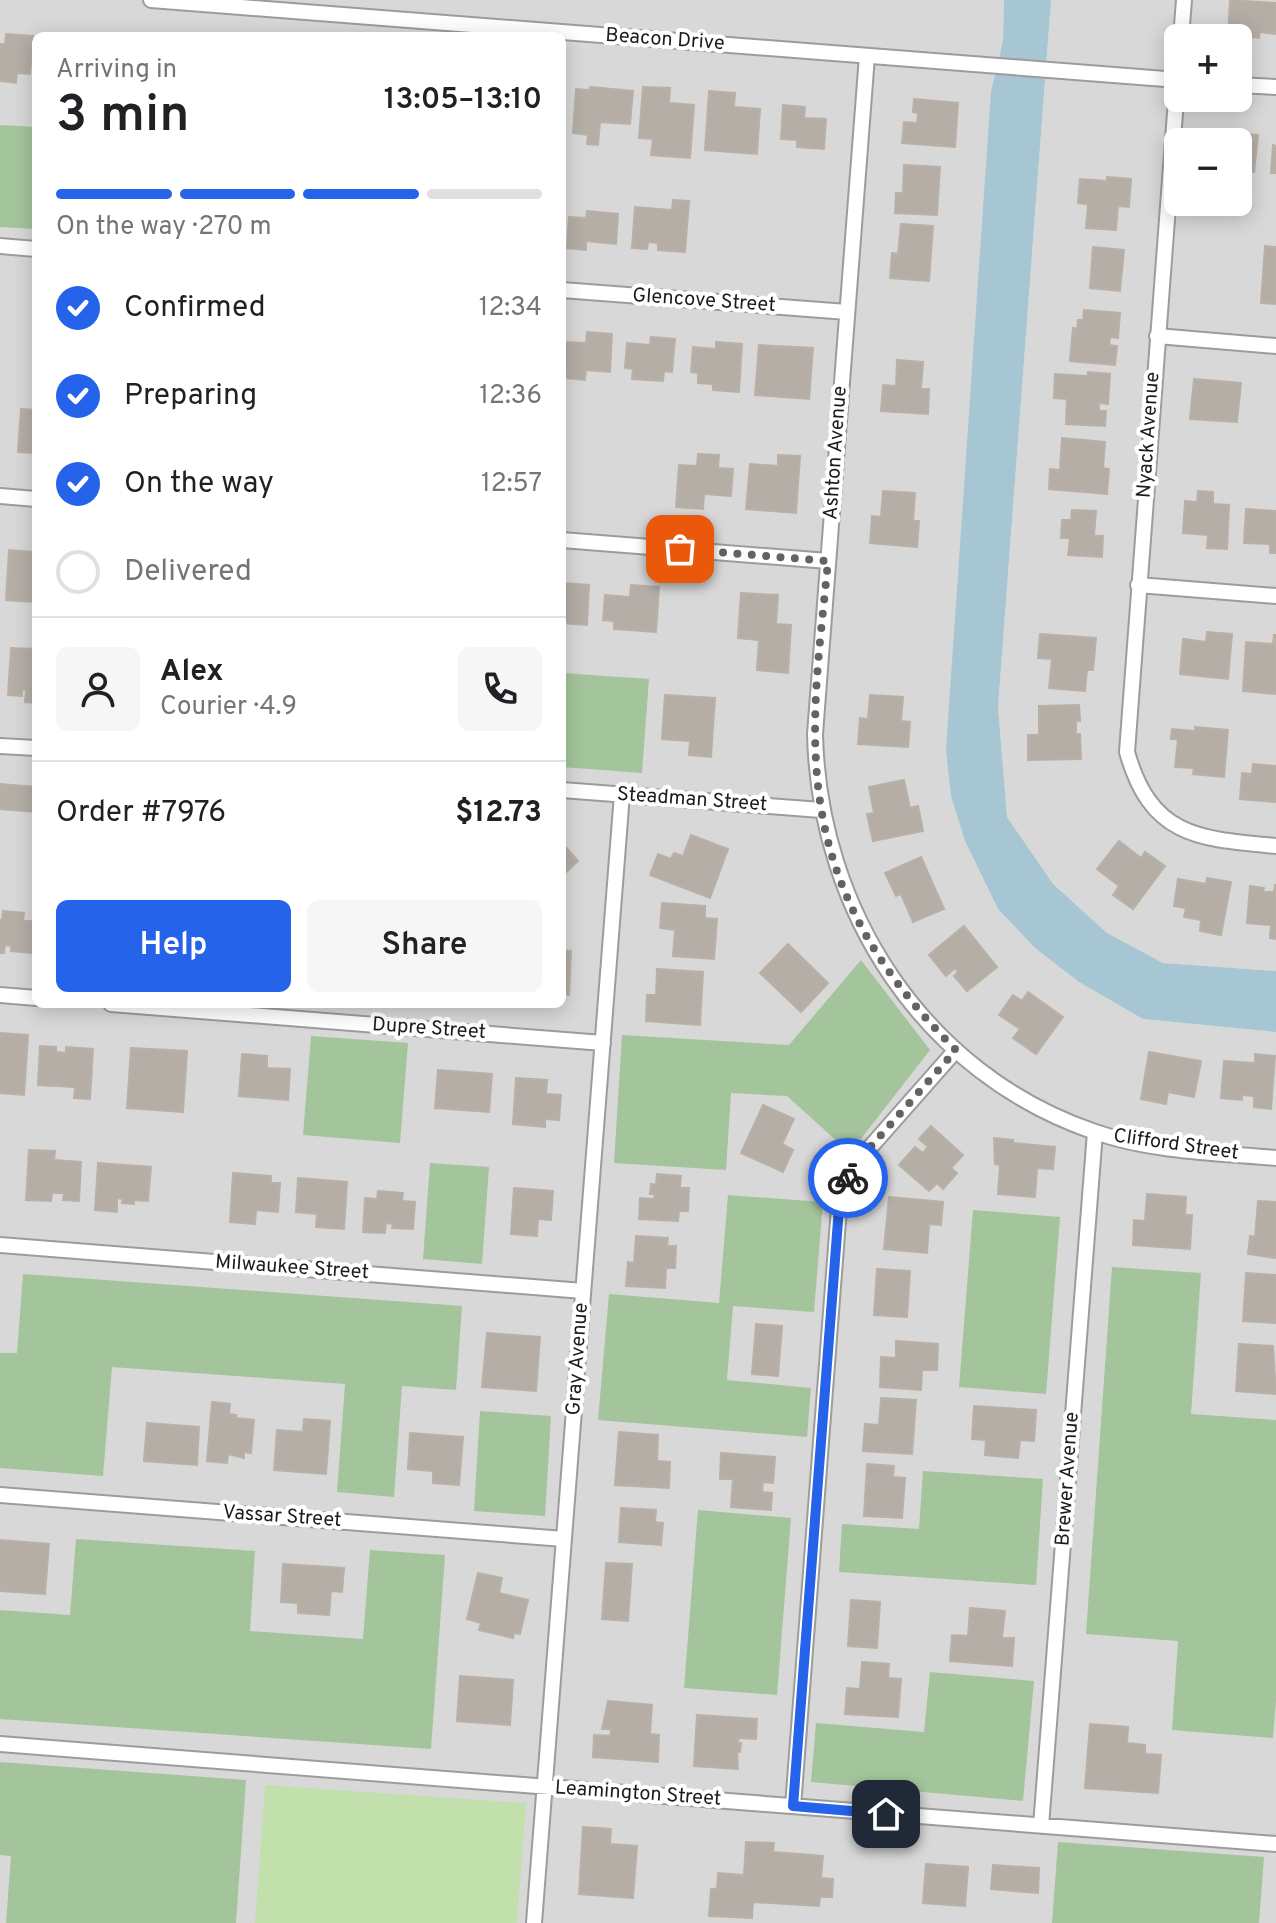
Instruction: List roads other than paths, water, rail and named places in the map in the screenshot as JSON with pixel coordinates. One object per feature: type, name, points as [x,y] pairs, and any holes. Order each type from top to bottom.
[{"type":"street","name":"Beacon Drive","points":[[151,0],[560,32]]},
{"type":"street","points":[[1182,24],[1184,0]]},
{"type":"street","name":"Beacon Drive","points":[[566,32],[1164,79]]},
{"type":"street","name":"Ashton Avenue","points":[[867,56],[815,734],[821,810],[845,893],[871,945],[903,993],[956,1050]]},
{"type":"street","points":[[1252,86],[1276,87]]},
{"type":"street","name":"Nyack Avenue","points":[[1175,112],[1127,752],[1135,779],[1146,797],[1171,823],[1192,834],[1220,841],[1276,846]]},
{"type":"street","points":[[0,246],[32,249]]},
{"type":"street","name":"Glencove Street","points":[[566,290],[847,312]]},
{"type":"street","points":[[1157,336],[1276,346]]},
{"type":"street","points":[[0,496],[32,499]]},
{"type":"street","points":[[566,540],[828,561]]},
{"type":"street","points":[[1138,585],[1276,596]]},
{"type":"street","points":[[0,746],[32,748]]},
{"type":"street","name":"Steadman Street","points":[[566,790],[821,810]]},
{"type":"street","name":"Gray Avenue","points":[[534,1923],[622,794]]},
{"type":"street","points":[[0,995],[32,998]]},
{"type":"street","name":"Dupre Street","points":[[161,1008],[603,1043]]},
{"type":"street","points":[[793,1806],[838,1224],[844,1185],[859,1160],[956,1050]]},
{"type":"street","name":"Clifford Street","points":[[956,1050],[1021,1096],[1095,1132],[1173,1149],[1276,1158]]},
{"type":"street","name":"Brewer Avenue","points":[[1041,1826],[1095,1132]]},
{"type":"street","name":"Milwaukee Street","points":[[0,1245],[583,1291]]},
{"type":"street","name":"Vassar Street","points":[[0,1495],[564,1539]]},
{"type":"street","name":"Leamington Street","points":[[0,1744],[1276,1844]]},
{"type":"water","points":[[1004,0],[1051,0],[998,707],[1007,817],[1053,884],[1107,933],[1163,963],[1276,971],[1276,1032],[1143,1019],[1079,982],[1035,948],[998,909],[965,841],[951,796],[946,750],[991,91],[1003,41]]}]
